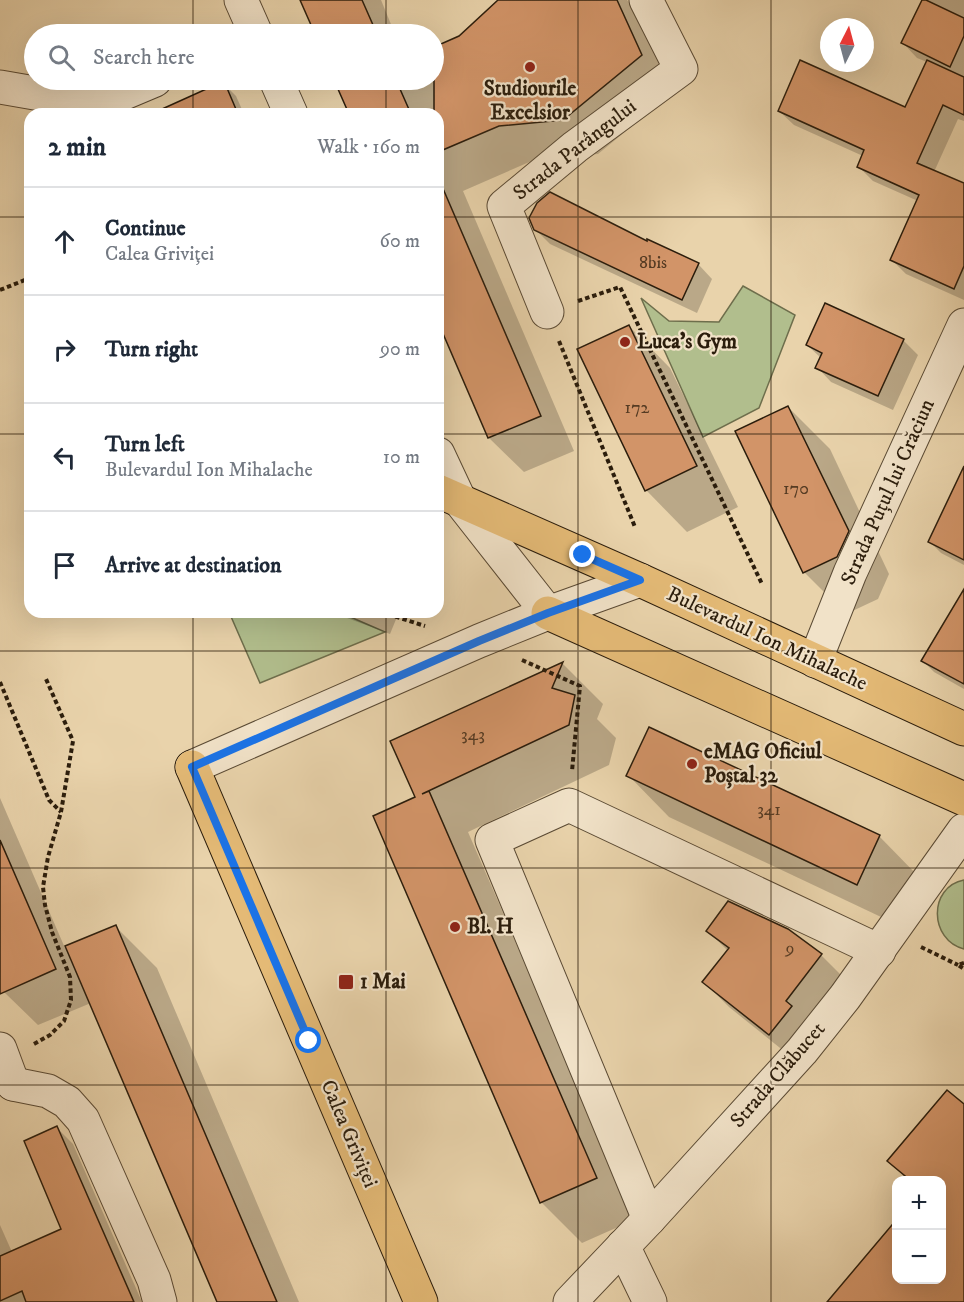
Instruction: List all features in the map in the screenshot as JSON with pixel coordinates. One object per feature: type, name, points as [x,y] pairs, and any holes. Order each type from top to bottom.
[{"type":"main road","name":"Bulevardul Ion Mihalache","points":[[449,496],[640,580],[964,729]]},
{"type":"main road","points":[[548,613],[964,799]]},
{"type":"main road","name":"Calea Griviței","points":[[192,767],[421,1302]]},
{"type":"street","points":[[242,0],[252,24]]},
{"type":"street","name":"Strada Parângului","points":[[547,312],[504,206],[575,147],[681,69],[646,0]]},
{"type":"street","points":[[0,87],[95,108]]},
{"type":"street","points":[[102,108],[136,90]]},
{"type":"street","points":[[280,90],[288,108]]},
{"type":"street","name":"Strada Puțul lui Crăciun","points":[[815,661],[850,573],[964,325]]},
{"type":"street","points":[[444,477],[449,496],[548,613]]},
{"type":"street","points":[[192,767],[479,641],[640,580]]},
{"type":"street","points":[[649,1219],[492,840],[569,805],[879,951]]},
{"type":"street","name":"Strada Clăbucet","points":[[570,1302],[802,1051],[879,951],[964,830]]},
{"type":"street","points":[[4,1073],[48,1091],[67,1102],[83,1120],[154,1280],[160,1302]]},
{"type":"street","points":[[623,1246],[650,1302]]},
{"type":"path","points":[[0,290],[24,280]]},
{"type":"path","points":[[635,527],[547,312],[620,287],[762,584]]},
{"type":"path","points":[[401,618],[479,641],[580,686],[569,805]]},
{"type":"path","points":[[4,1073],[64,1021],[71,1000],[70,977],[52,932],[43,887],[48,857],[61,812],[73,741],[46,679]]},
{"type":"path","points":[[0,682],[49,800],[61,812]]},
{"type":"path","points":[[964,963],[958,965],[964,969]]},
{"type":"green space","points":[[743,286],[795,315],[759,408],[703,437],[641,298],[669,321],[719,322]]},
{"type":"green space","points":[[232,618],[353,618],[385,632],[260,683]]},
{"type":"green space","points":[[964,880],[964,949],[952,944],[944,935],[937,914],[944,892],[952,885]]},
{"type":"building","points":[[300,0],[362,0],[373,24],[311,24]]},
{"type":"building","name":"Studiourile Excelsior","points":[[498,0],[617,0],[642,55],[563,120],[499,126],[444,149],[444,108],[434,108],[434,90],[444,90],[444,43],[459,36]]},
{"type":"building","points":[[922,0],[964,18],[964,36],[950,67],[901,43]]},
{"type":"building","points":[[800,60],[820,69],[820,72],[827,72],[905,107],[927,60],[964,77],[964,115],[943,105],[917,163],[964,183],[964,266],[954,289],[890,260],[919,195],[857,167],[864,150],[778,111]]},
{"type":"building","points":[[204,90],[228,90],[235,108],[164,108]]},
{"type":"building","points":[[338,90],[400,90],[408,108],[346,108]]},
{"type":"building","points":[[444,191],[541,416],[488,438],[444,336]]},
{"type":"building","points":[[550,192],[647,241],[647,239],[699,263],[682,300],[534,230],[529,218],[537,203]]},
{"type":"building","points":[[825,303],[904,339],[878,396],[815,368],[822,353],[806,345]]},
{"type":"building","points":[[629,325],[697,466],[645,491],[577,349]]},
{"type":"building","points":[[788,406],[849,531],[837,557],[803,573],[735,431]]},
{"type":"building","points":[[964,466],[964,560],[928,542]]},
{"type":"building","points":[[964,589],[964,684],[921,661]]},
{"type":"building","name":"Bl. H","points":[[563,662],[552,688],[575,695],[569,725],[422,794],[429,791],[597,1178],[540,1203],[373,816],[415,797],[390,741]]},
{"type":"building","points":[[649,727],[880,835],[857,885],[626,776]]},
{"type":"building","points":[[0,840],[56,969],[0,994]]},
{"type":"building","points":[[728,901],[788,929],[822,954],[786,1001],[792,1006],[769,1035],[702,982],[729,948],[706,931]]},
{"type":"building","points":[[116,925],[277,1302],[217,1302],[65,946]]},
{"type":"building","points":[[947,1090],[964,1104],[964,1302],[827,1302],[892,1225],[892,1284],[946,1284],[946,1176],[905,1176],[887,1161]]},
{"type":"building","points":[[57,1126],[134,1302],[26,1302],[22,1291],[0,1301],[0,1256],[61,1229],[24,1141]]},
{"type":"place","name":"Studiourile Excelsior","points":[[530,67]]},
{"type":"place","name":"Luca's Gym","points":[[625,342]]},
{"type":"place","name":"eMAG Oficiul Poștal 32","points":[[692,764]]},
{"type":"place","name":"Bl. H","points":[[455,927]]},
{"type":"place","name":"1 Mai","points":[[346,982]]},
{"type":"route","points":[[309,1041],[192,767],[479,641],[640,580],[583,555]]}]
